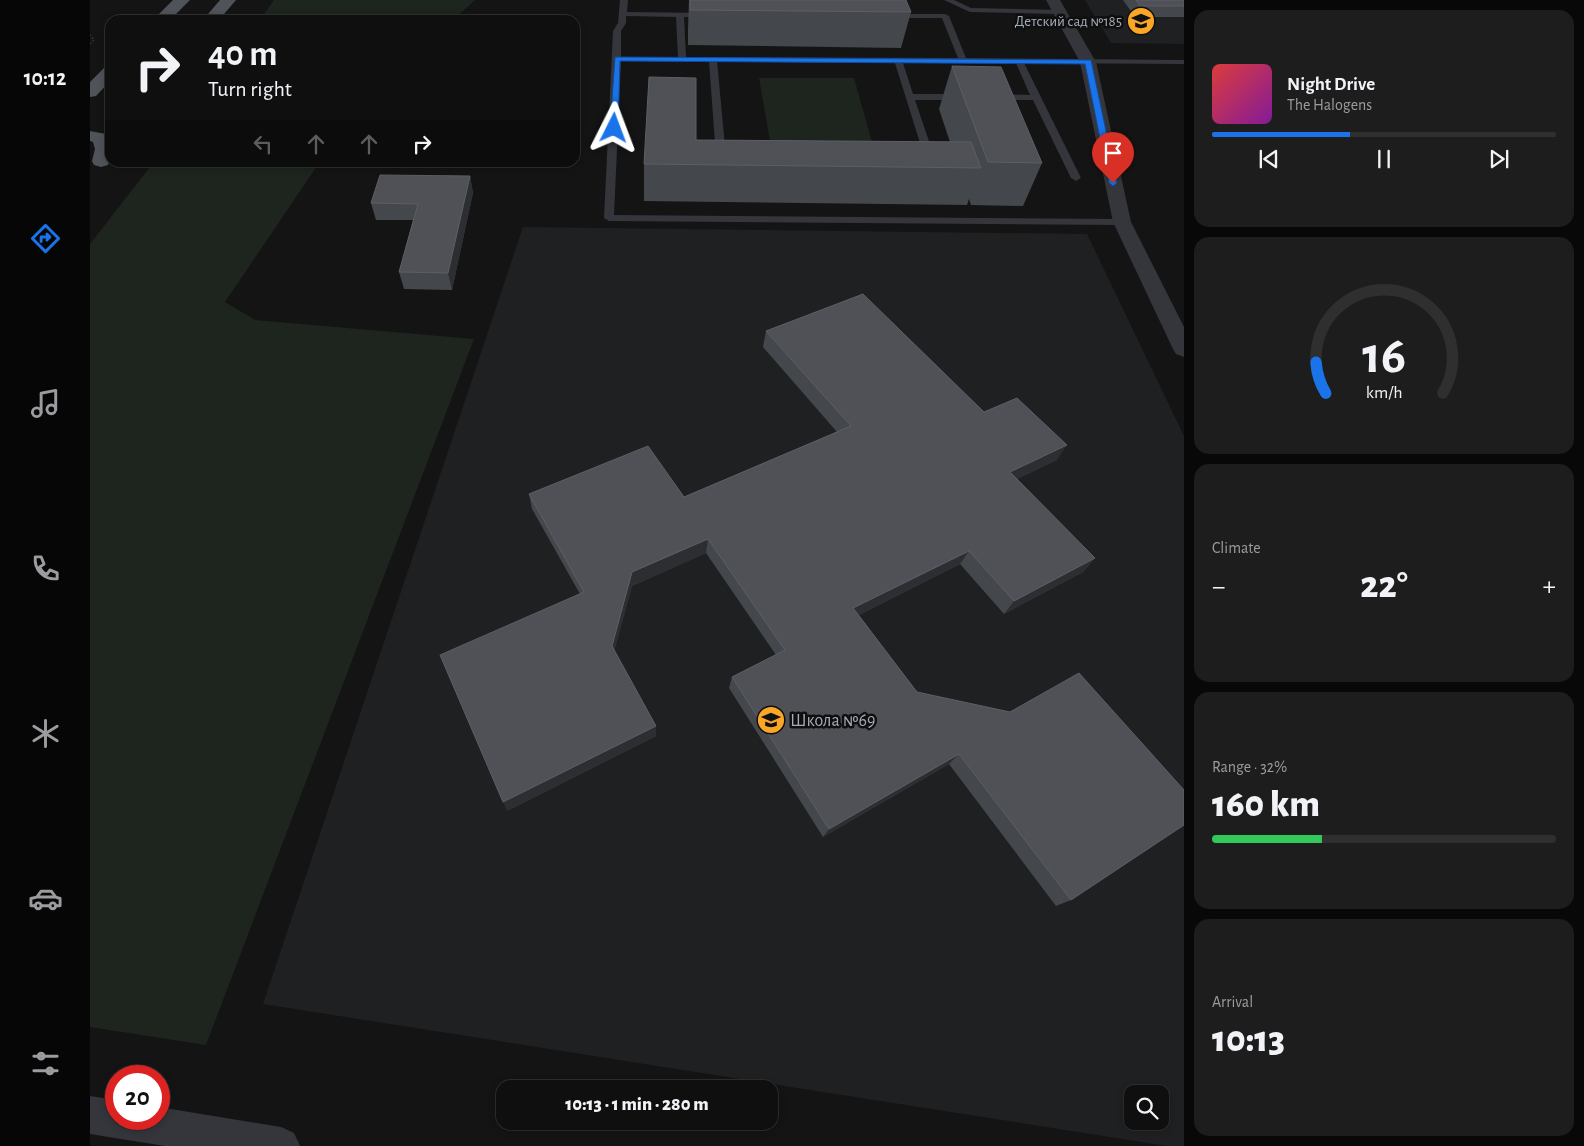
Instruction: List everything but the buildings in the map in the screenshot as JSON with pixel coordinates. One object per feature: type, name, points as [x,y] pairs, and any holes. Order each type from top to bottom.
[{"type":"main road","points":[[167,15],[182,0]]},
{"type":"main road","points":[[216,15],[228,0]]},
{"type":"main road","points":[[90,92],[105,77]]},
{"type":"main road","points":[[90,136],[100,138],[103,142],[105,149],[100,162]]},
{"type":"street","points":[[1056,6],[1088,62],[1122,222],[1184,349]]},
{"type":"street","points":[[90,1115],[228,1142],[281,1146]]},
{"type":"lane","points":[[624,0],[622,23],[617,31],[610,218],[1122,222]]},
{"type":"lane","points":[[948,0],[970,10],[1056,6]]},
{"type":"lane","points":[[623,14],[714,15]]},
{"type":"lane","points":[[680,15],[682,59]]},
{"type":"lane","points":[[887,16],[945,16],[963,61]]},
{"type":"lane","points":[[617,58],[1184,62]]},
{"type":"lane","points":[[713,59],[721,158],[731,158]]},
{"type":"lane","points":[[898,60],[930,160],[920,160]]},
{"type":"lane","points":[[1019,61],[1076,178]]},
{"type":"lane","points":[[910,97],[968,97]]},
{"type":"lane","points":[[988,97],[1036,98]]},
{"type":"path","points":[[90,35],[94,40],[90,44]]},
{"type":"shaded area","points":[[274,0],[475,0],[458,15],[264,15]]},
{"type":"shaded area","name":"Детский сад №185","points":[[1085,0],[1184,0],[1184,44],[1111,43]]},
{"type":"shaded area","points":[[759,78],[854,78],[872,142],[770,141]]},
{"type":"shaded area","points":[[150,167],[316,167],[225,302],[255,320],[474,339],[206,1045],[90,1027],[90,244]]},
{"type":"shaded area","name":"Школа №69","points":[[523,227],[1087,234],[1184,436],[1184,1146],[1167,1146],[778,1085],[778,1080],[747,1080],[263,1004]]},
{"type":"place","name":"Детский сад №185","points":[[1141,21]]},
{"type":"place","name":"Школа №69","points":[[771,720]]},
{"type":"route","points":[[614,128],[617,58],[1088,62],[1113,183]]}]
